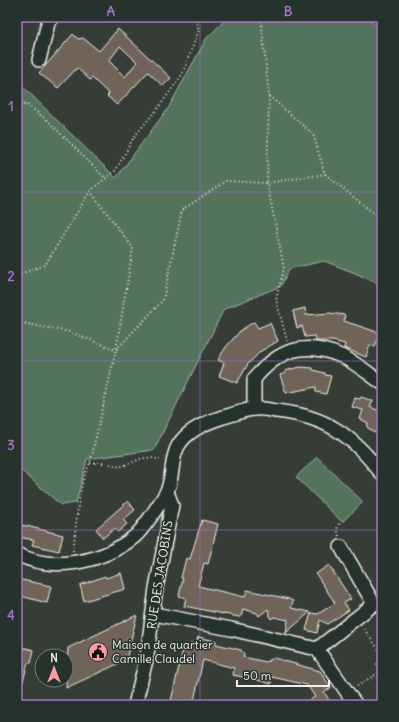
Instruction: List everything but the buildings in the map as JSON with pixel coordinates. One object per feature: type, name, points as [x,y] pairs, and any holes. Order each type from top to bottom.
[{"type":"street","points":[[38,60],[49,19],[53,17]]},
{"type":"street","points":[[254,408],[254,379],[266,364],[281,354],[298,349],[319,350],[342,356],[382,383]]},
{"type":"street","points":[[17,554],[52,563],[71,563],[92,559],[114,550],[135,536],[167,492],[178,446],[192,431],[211,421],[254,408],[289,412],[319,419],[345,435],[382,474]]},
{"type":"street","name":"RUE DES JACOBINS","points":[[136,705],[154,614],[156,588],[172,505],[167,492]]},
{"type":"street","points":[[317,649],[374,604],[341,543]]},
{"type":"street","points":[[154,614],[231,629],[317,649],[356,705]]},
{"type":"path","points":[[17,275],[45,265],[90,191],[116,170],[134,137],[158,108],[182,75],[199,30],[195,17]]},
{"type":"path","points":[[261,17],[269,96],[267,183],[284,268],[276,299],[288,346]]},
{"type":"path","points":[[269,96],[313,134],[325,174],[382,220]]},
{"type":"path","points":[[17,109],[26,104],[47,120],[105,179]]},
{"type":"path","points":[[116,350],[163,300],[182,210],[226,181],[267,183],[325,174]]},
{"type":"path","points":[[73,551],[81,490],[85,474],[90,463],[116,350],[133,248],[90,191]]},
{"type":"path","points":[[17,322],[70,332],[116,350]]},
{"type":"path","points":[[90,463],[106,463],[120,467],[143,458],[153,458],[162,461]]},
{"type":"path","points":[[340,521],[337,528],[341,543]]},
{"type":"path","points":[[355,687],[381,673],[377,664],[382,654],[362,626]]},
{"type":"green space","points":[[228,17],[368,17],[382,32],[382,286],[355,273],[324,261],[289,269],[281,286],[224,309],[154,450],[87,459],[76,503],[61,505],[17,467],[17,81],[116,178],[169,107],[206,39]]},
{"type":"green space","points":[[317,457],[363,502],[342,522],[296,477]]},
{"type":"place","name":"Maison de quartier Camille Claudel","points":[[98,652]]}]
